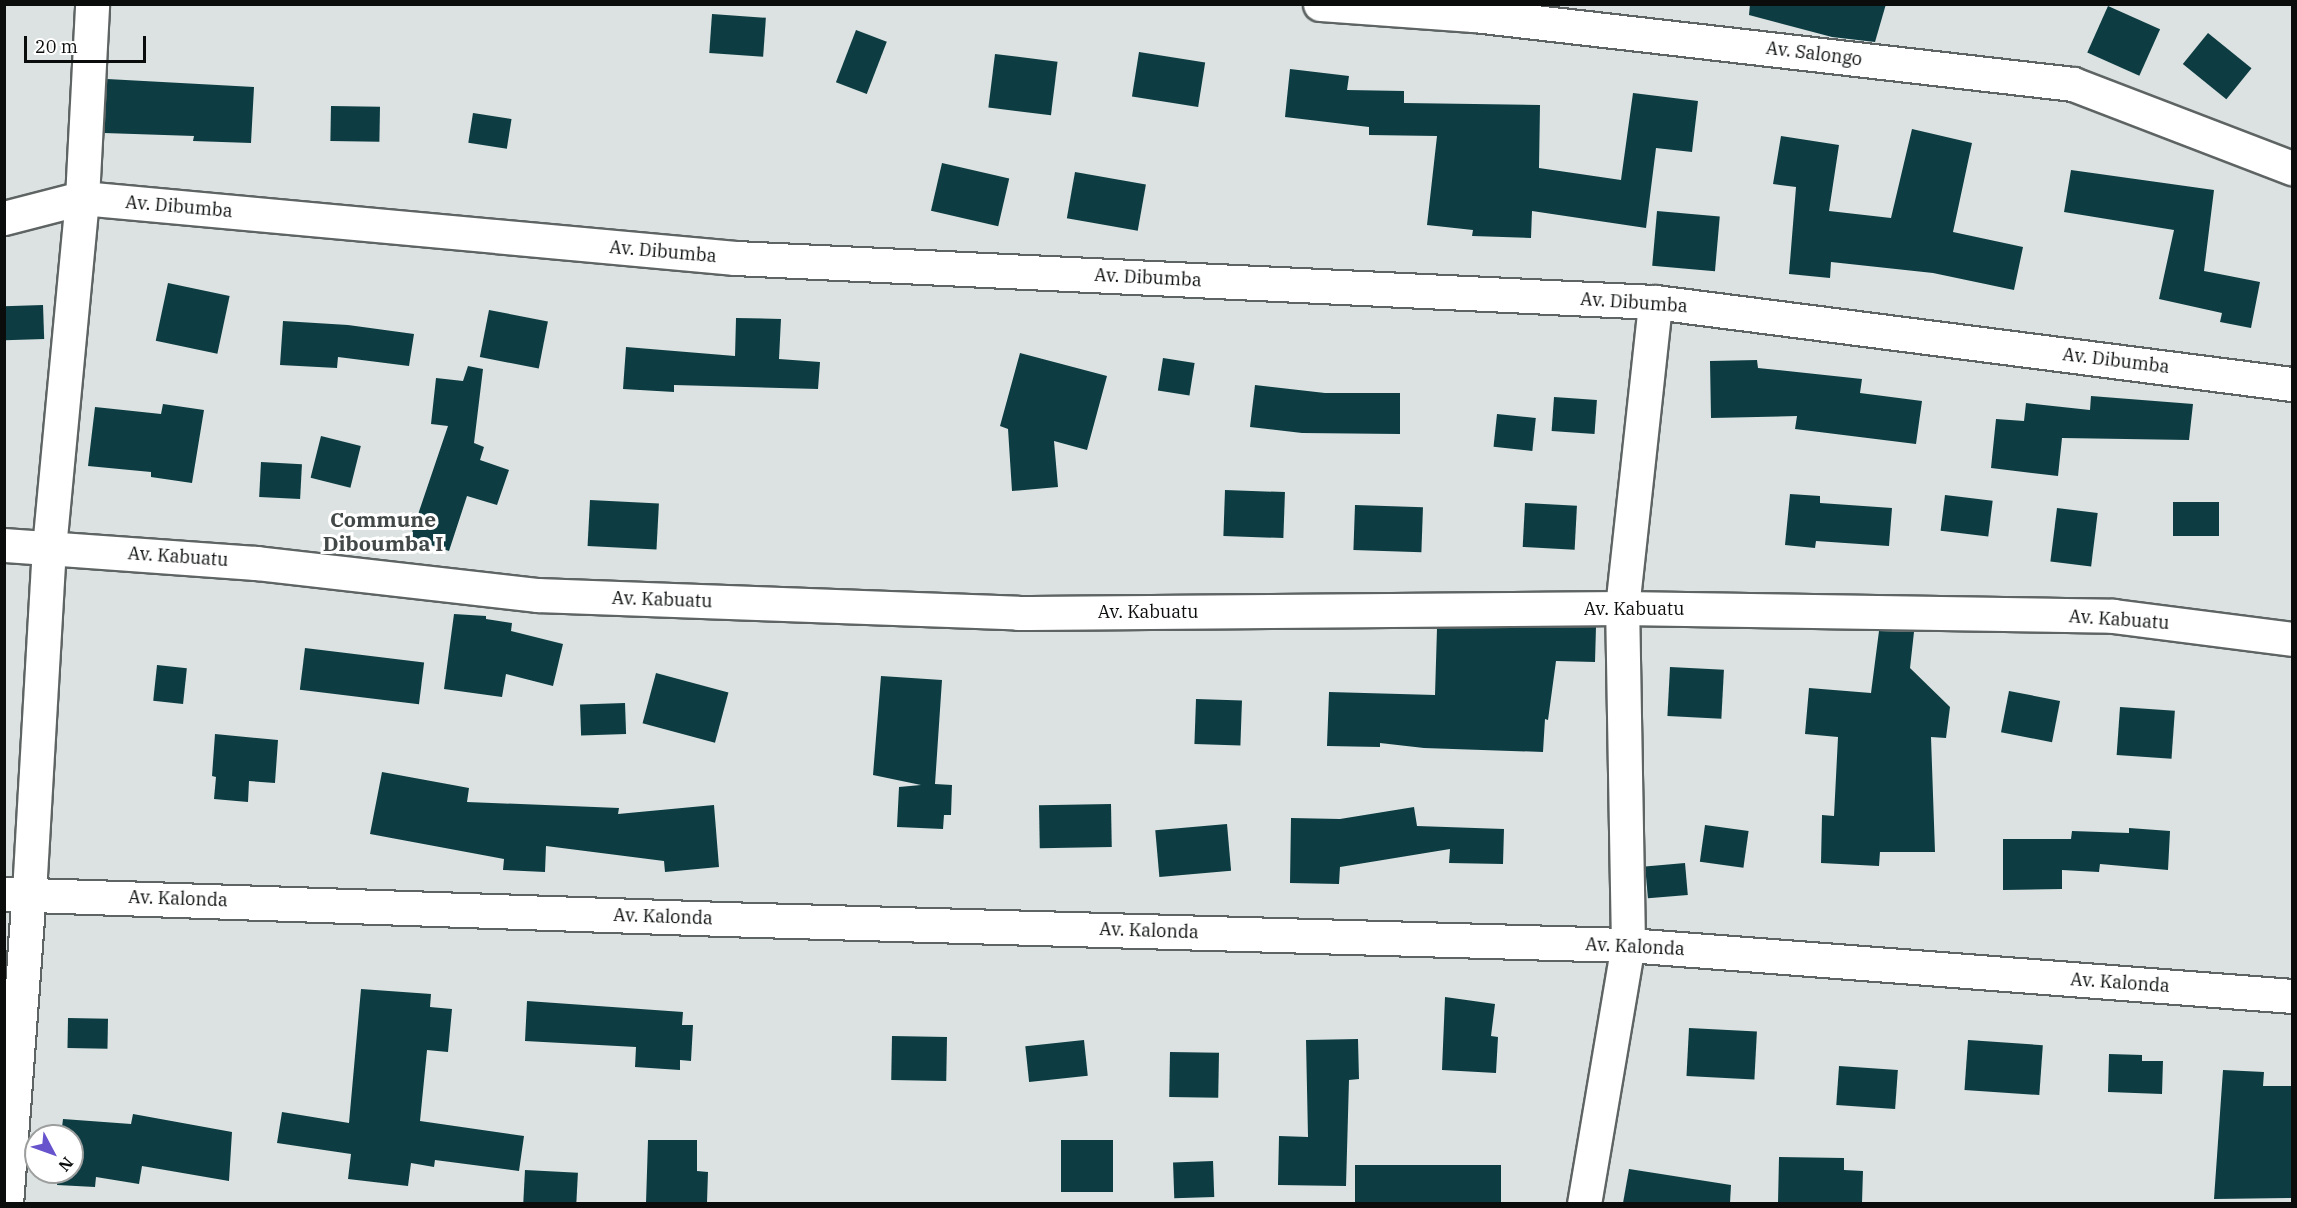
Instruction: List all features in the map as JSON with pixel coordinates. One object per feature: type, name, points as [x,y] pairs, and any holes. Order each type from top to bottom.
[{"type":"street","points":[[6,1203],[17,894],[82,198],[92,4]]},
{"type":"street","name":"Av. Salongo","points":[[1320,4],[1474,15],[2073,84],[2292,168]]},
{"type":"street","name":"Av. Dibumba","points":[[4,219],[82,198],[735,258],[1655,302],[2292,384]]},
{"type":"street","points":[[1584,1203],[1628,945],[1622,608],[1655,302]]},
{"type":"street","name":"Av. Kabuatu","points":[[4,545],[256,563],[561,596],[1018,613],[1622,608],[2113,616],[2292,639]]},
{"type":"street","name":"Av. Kalonda","points":[[17,894],[723,919],[1628,945],[2292,996]]},
{"type":"building","points":[[1750,4],[1886,4],[1875,42],[1832,37],[1749,15]]},
{"type":"building","points":[[2108,6],[2160,29],[2139,76],[2087,53]]},
{"type":"building","points":[[712,14],[766,18],[763,57],[709,53]]},
{"type":"building","points":[[856,30],[887,42],[867,94],[836,82]]},
{"type":"building","points":[[2208,33],[2252,68],[2226,99],[2183,64]]},
{"type":"building","points":[[1139,52],[1205,62],[1198,107],[1132,96]]},
{"type":"building","points":[[995,54],[1058,62],[1051,115],[988,108]]},
{"type":"building","points":[[1290,69],[1349,76],[1347,90],[1404,91],[1404,103],[1540,105],[1539,168],[1621,180],[1633,93],[1698,101],[1692,152],[1656,148],[1646,228],[1532,211],[1531,238],[1472,236],[1473,230],[1427,225],[1437,136],[1369,135],[1369,127],[1285,117]]},
{"type":"building","points":[[107,79],[254,87],[251,143],[193,141],[194,136],[104,133]]},
{"type":"building","points":[[331,106],[380,107],[379,142],[330,141]]},
{"type":"building","points":[[473,113],[512,119],[507,149],[468,143]]},
{"type":"building","points":[[1912,129],[1972,143],[1953,232],[2023,247],[2014,290],[1933,273],[1831,262],[1830,278],[1789,274],[1796,187],[1773,184],[1781,136],[1839,145],[1829,211],[1891,218]]},
{"type":"building","points":[[942,163],[1009,179],[998,226],[931,211]]},
{"type":"building","points":[[2071,170],[2214,190],[2204,271],[2260,282],[2251,328],[2220,322],[2222,313],[2159,299],[2174,230],[2064,212]]},
{"type":"building","points":[[1075,172],[1146,185],[1138,231],[1067,218]]},
{"type":"building","points":[[1657,211],[1720,216],[1715,271],[1652,266]]},
{"type":"building","points":[[168,283],[230,296],[217,354],[156,341]]},
{"type":"building","points":[[43,305],[44,339],[5,340],[4,306]]},
{"type":"building","points":[[489,310],[548,321],[539,369],[480,357]]},
{"type":"building","points":[[736,318],[781,319],[779,359],[820,362],[818,389],[674,385],[674,392],[623,389],[626,347],[735,356]]},
{"type":"building","points":[[283,321],[348,325],[414,334],[409,366],[338,357],[337,368],[280,365]]},
{"type":"building","points":[[1020,353],[1107,376],[1087,450],[1054,441],[1058,487],[1012,491],[1008,429],[1000,426]]},
{"type":"building","points":[[1163,358],[1195,363],[1189,396],[1158,391]]},
{"type":"building","points":[[1757,360],[1758,368],[1862,379],[1860,393],[1922,401],[1916,444],[1795,429],[1797,416],[1711,418],[1710,361]]},
{"type":"building","points":[[468,366],[483,369],[474,443],[484,447],[480,460],[509,470],[497,505],[467,496],[449,551],[410,538],[448,426],[431,424],[436,378],[463,381]]},
{"type":"building","points":[[1255,385],[1325,393],[1400,393],[1400,434],[1302,433],[1250,427]]},
{"type":"building","points":[[2091,396],[2193,404],[2189,440],[2062,438],[2058,476],[1991,468],[1996,419],[2024,421],[2026,403],[2090,410]]},
{"type":"building","points":[[1554,397],[1597,400],[1595,434],[1552,431]]},
{"type":"building","points":[[163,404],[204,410],[192,483],[151,477],[151,472],[88,466],[95,407],[161,414]]},
{"type":"building","points":[[1497,414],[1536,418],[1532,451],[1494,447]]},
{"type":"building","points":[[321,436],[361,446],[350,488],[311,478]]},
{"type":"building","points":[[261,462],[302,464],[300,499],[259,497]]},
{"type":"building","points":[[1225,490],[1285,492],[1283,538],[1223,536]]},
{"type":"building","points":[[1790,494],[1820,496],[1820,503],[1892,508],[1889,546],[1816,541],[1815,548],[1785,545]]},
{"type":"building","points":[[1945,495],[1993,501],[1988,537],[1941,531]]},
{"type":"building","points":[[590,500],[659,504],[656,550],[588,546]]},
{"type":"building","points":[[2173,502],[2219,502],[2219,536],[2173,536]]},
{"type":"building","points":[[1525,503],[1577,506],[1575,550],[1523,547]]},
{"type":"building","points":[[1355,505],[1423,507],[1421,552],[1353,550]]},
{"type":"building","points":[[2057,508],[2098,513],[2091,567],[2050,562]]},
{"type":"building","points":[[454,614],[486,616],[486,619],[512,623],[511,631],[563,644],[553,686],[506,674],[502,697],[444,689]]},
{"type":"building","points":[[1596,627],[1595,662],[1556,661],[1548,720],[1545,719],[1543,752],[1424,748],[1380,743],[1380,747],[1327,746],[1329,692],[1435,695],[1437,628]]},
{"type":"building","points":[[1879,631],[1914,632],[1910,668],[1950,707],[1946,738],[1931,737],[1935,852],[1880,852],[1879,866],[1821,863],[1822,815],[1834,816],[1838,737],[1805,734],[1809,688],[1871,693]]},
{"type":"building","points":[[305,648],[424,663],[419,704],[300,690]]},
{"type":"building","points":[[157,665],[187,668],[183,704],[153,701]]},
{"type":"building","points":[[1670,667],[1724,670],[1721,719],[1667,716]]},
{"type":"building","points":[[656,673],[728,692],[715,743],[643,723]]},
{"type":"building","points":[[881,676],[942,680],[935,784],[952,785],[951,815],[944,815],[943,829],[897,827],[899,787],[921,785],[873,775]]},
{"type":"building","points":[[2009,691],[2060,701],[2052,742],[2001,732]]},
{"type":"building","points":[[1196,699],[1242,701],[1240,746],[1194,744]]},
{"type":"building","points":[[625,703],[626,734],[581,736],[580,705]]},
{"type":"building","points":[[2120,707],[2175,711],[2172,759],[2117,755]]},
{"type":"building","points":[[215,734],[278,740],[275,783],[249,781],[248,802],[214,799],[216,777],[212,776]]},
{"type":"building","points":[[382,772],[469,788],[467,802],[619,808],[618,814],[714,805],[719,867],[665,872],[664,861],[546,846],[545,872],[503,870],[504,859],[370,834]]},
{"type":"building","points":[[1111,804],[1112,847],[1040,848],[1039,805]]},
{"type":"building","points":[[1414,807],[1417,826],[1504,829],[1503,864],[1449,863],[1450,849],[1340,867],[1339,884],[1290,883],[1291,818],[1340,819]]},
{"type":"building","points":[[1227,824],[1231,871],[1159,877],[1155,830]]},
{"type":"building","points":[[1705,825],[1749,831],[1743,868],[1700,862]]},
{"type":"building","points":[[2129,828],[2170,831],[2168,870],[2100,864],[2099,872],[2062,870],[2062,889],[2003,890],[2003,839],[2071,839],[2072,831],[2129,833]]},
{"type":"building","points":[[1685,863],[1688,895],[1648,898],[1645,866]]},
{"type":"building","points":[[361,989],[431,994],[430,1007],[452,1009],[448,1052],[427,1050],[420,1121],[524,1136],[519,1171],[435,1160],[434,1167],[411,1163],[408,1186],[348,1179],[351,1154],[277,1143],[282,1112],[349,1123]]},
{"type":"building","points":[[1445,997],[1495,1004],[1491,1036],[1498,1037],[1496,1073],[1442,1070]]},
{"type":"building","points":[[527,1001],[683,1012],[682,1025],[693,1025],[691,1061],[680,1060],[680,1070],[635,1067],[636,1047],[525,1041]]},
{"type":"building","points":[[68,1018],[108,1019],[107,1049],[67,1048]]},
{"type":"building","points":[[1689,1028],[1757,1032],[1754,1079],[1686,1076]]},
{"type":"building","points":[[892,1036],[947,1037],[946,1081],[891,1080]]},
{"type":"building","points":[[1358,1039],[1359,1079],[1349,1080],[1346,1186],[1278,1185],[1279,1136],[1308,1137],[1306,1040]]},
{"type":"building","points":[[1084,1040],[1088,1076],[1029,1082],[1025,1046]]},
{"type":"building","points":[[1968,1040],[2043,1045],[2039,1095],[1965,1090]]},
{"type":"building","points":[[1170,1052],[1219,1053],[1218,1098],[1169,1097]]},
{"type":"building","points":[[2109,1054],[2142,1055],[2142,1061],[2163,1061],[2162,1094],[2108,1092]]},
{"type":"building","points":[[1839,1066],[1898,1070],[1895,1109],[1836,1105]]},
{"type":"building","points":[[2223,1070],[2264,1072],[2263,1086],[2292,1086],[2292,1198],[2214,1199]]},
{"type":"building","points":[[133,1114],[232,1132],[229,1181],[142,1166],[139,1184],[96,1177],[95,1187],[57,1185],[84,1184],[84,1124],[62,1124],[63,1119],[131,1124]]},
{"type":"building","points":[[648,1140],[697,1140],[697,1171],[708,1172],[707,1203],[646,1203]]},
{"type":"building","points":[[1061,1140],[1113,1140],[1113,1192],[1061,1192]]},
{"type":"building","points":[[1779,1157],[1844,1158],[1844,1170],[1863,1171],[1862,1203],[1778,1203]]},
{"type":"building","points":[[1213,1161],[1214,1197],[1174,1198],[1173,1162]]},
{"type":"building","points":[[1355,1165],[1501,1165],[1501,1203],[1355,1203]]},
{"type":"building","points":[[1629,1169],[1731,1185],[1730,1203],[1623,1203]]},
{"type":"building","points":[[525,1170],[578,1173],[576,1204],[523,1203]]},
{"type":"district","name":"Commune Diboumba I","points":[[383,531]]}]
